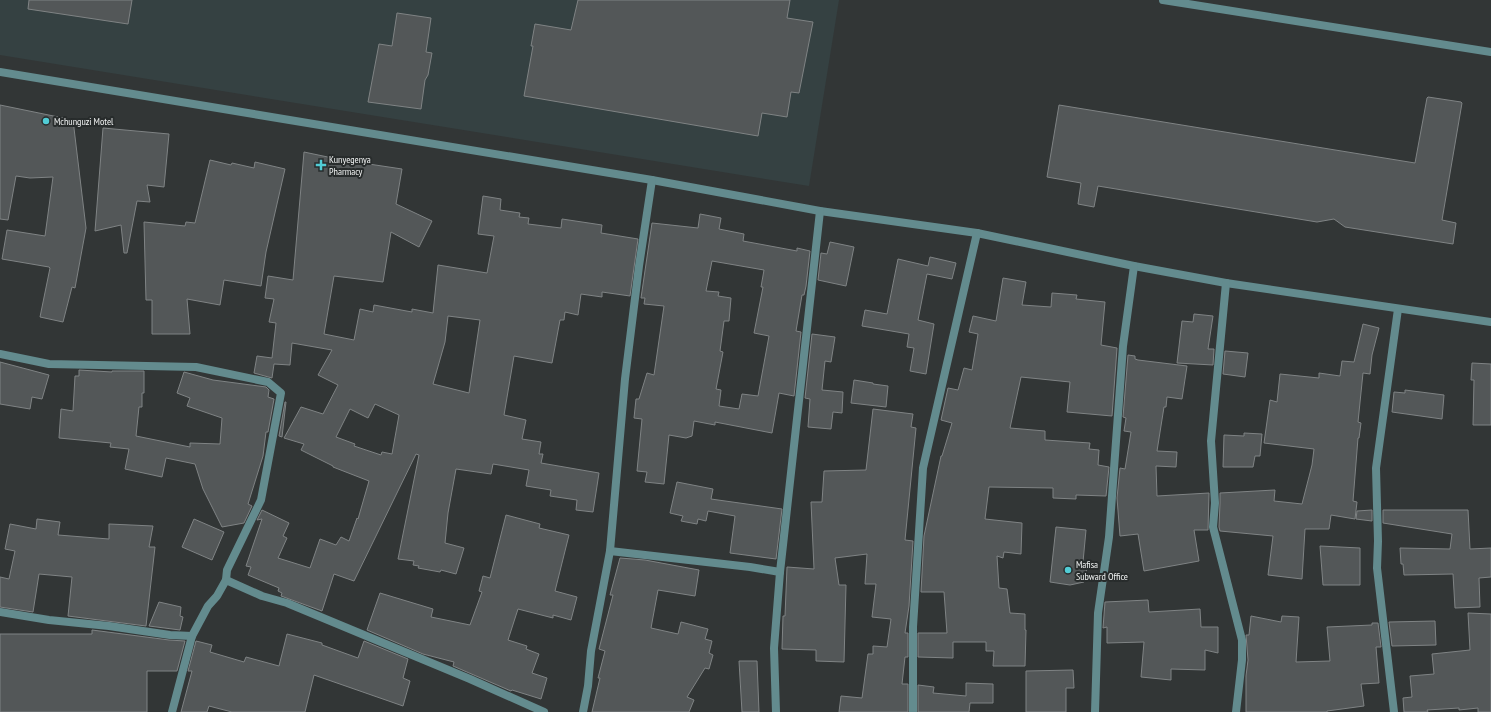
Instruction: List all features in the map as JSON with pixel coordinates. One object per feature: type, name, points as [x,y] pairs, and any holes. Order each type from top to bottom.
[{"type":"street","points":[[1163,0],[1491,52]]},
{"type":"street","points":[[0,72],[652,180],[820,211],[977,233],[1134,266],[1226,283],[1491,322]]},
{"type":"street","points":[[583,712],[588,686],[591,651],[610,551],[625,378],[639,266],[652,180]]},
{"type":"street","points":[[776,712],[774,648],[780,572],[820,211]]},
{"type":"street","points":[[913,712],[914,627],[923,468],[977,233]]},
{"type":"street","points":[[1094,712],[1098,613],[1109,537],[1123,346],[1134,266]]},
{"type":"street","points":[[1226,283],[1211,441],[1215,503],[1213,527],[1242,640],[1242,660],[1236,712]]},
{"type":"street","points":[[1394,712],[1377,568],[1378,541],[1376,468],[1398,309]]},
{"type":"street","points":[[0,354],[49,364],[196,366],[268,382],[282,393],[261,500],[227,570],[226,580],[217,596],[208,606],[192,636],[172,712]]},
{"type":"street","points":[[610,551],[750,567],[780,572]]},
{"type":"street","points":[[226,580],[262,596],[286,603],[470,679],[544,712]]},
{"type":"street","points":[[0,612],[49,620],[109,626],[170,635],[192,636]]},
{"type":"shaded area","points":[[0,0],[839,0],[809,186],[0,55]]},
{"type":"building","points":[[29,0],[132,0],[128,24],[28,9]]},
{"type":"building","points":[[578,0],[790,0],[787,18],[813,22],[799,93],[791,92],[787,117],[762,113],[758,136],[524,96],[533,46],[531,46],[535,24],[571,30]]},
{"type":"building","points":[[397,13],[431,18],[426,52],[432,53],[428,75],[425,80],[421,109],[368,102],[379,44],[392,46]]},
{"type":"building","points":[[1428,97],[1462,103],[1442,220],[1456,223],[1453,244],[1345,227],[1334,219],[1317,222],[1098,186],[1094,207],[1078,204],[1081,183],[1047,177],[1059,105],[1415,163]]},
{"type":"building","points":[[0,105],[73,120],[86,228],[75,288],[72,287],[63,322],[40,317],[50,268],[2,259],[7,230],[45,236],[53,177],[30,178],[16,176],[8,220],[0,219]]},
{"type":"building","points":[[103,128],[169,134],[164,187],[147,185],[150,202],[137,201],[127,253],[124,253],[121,225],[95,231]]},
{"type":"building","points":[[304,152],[342,160],[402,169],[396,204],[432,221],[419,247],[391,232],[383,282],[334,276],[324,334],[354,340],[360,309],[373,312],[374,305],[412,312],[412,309],[433,313],[438,265],[487,273],[494,236],[478,234],[483,196],[501,199],[500,210],[520,213],[519,217],[529,218],[528,224],[561,228],[562,219],[602,225],[601,233],[638,239],[630,296],[602,292],[602,297],[581,294],[578,315],[565,312],[564,320],[560,320],[552,363],[514,356],[504,415],[526,420],[522,439],[541,442],[539,454],[543,454],[541,463],[599,473],[593,512],[576,510],[577,500],[550,496],[551,490],[526,486],[529,470],[493,464],[491,474],[456,469],[448,513],[445,543],[464,548],[456,574],[441,570],[440,572],[418,568],[419,566],[413,565],[414,561],[398,559],[419,455],[416,454],[354,581],[334,574],[322,611],[281,596],[282,593],[278,591],[279,588],[248,575],[251,567],[246,566],[262,519],[257,520],[262,510],[289,523],[283,536],[287,538],[278,558],[310,568],[320,539],[336,545],[341,537],[349,541],[357,518],[358,519],[369,481],[333,467],[301,450],[304,444],[284,438],[301,407],[323,414],[338,385],[318,375],[332,350],[292,343],[290,365],[274,364],[272,378],[254,373],[257,356],[272,358],[276,323],[269,322],[274,299],[265,298],[268,276],[293,280]],"holes":[[[448,316],[480,320],[469,393],[433,384],[445,342]],[[375,404],[399,415],[392,454],[382,452],[381,455],[354,446],[355,444],[336,437],[350,409],[368,418]]]},
{"type":"building","points":[[210,160],[254,168],[255,162],[285,169],[266,252],[261,286],[224,280],[220,305],[187,299],[190,334],[152,334],[152,300],[146,300],[144,222],[185,226],[186,222],[195,223]]},
{"type":"building","points":[[700,214],[721,218],[719,229],[744,234],[743,241],[797,251],[797,248],[810,251],[806,286],[804,295],[802,295],[796,331],[801,332],[794,396],[779,393],[772,433],[715,422],[715,425],[694,421],[692,436],[686,438],[669,435],[664,484],[645,482],[647,472],[637,471],[642,419],[634,418],[636,399],[639,399],[647,373],[654,375],[664,306],[644,304],[645,298],[641,298],[652,223],[698,228]],"holes":[[[712,261],[764,270],[761,287],[763,287],[754,333],[769,336],[758,396],[742,394],[739,409],[719,406],[721,390],[716,389],[723,352],[720,351],[724,321],[729,321],[731,298],[718,296],[719,292],[706,291]]]},
{"type":"building","points":[[830,242],[854,247],[846,286],[818,280],[821,253],[827,254]]},
{"type":"building","points":[[930,257],[956,263],[952,279],[927,274],[918,320],[934,324],[926,374],[910,371],[914,348],[907,347],[909,334],[862,326],[865,310],[887,314],[898,259],[928,266]]},
{"type":"building","points":[[1003,278],[1026,282],[1022,305],[1051,307],[1052,293],[1077,295],[1076,299],[1105,302],[1101,345],[1117,348],[1112,416],[1067,412],[1070,382],[1021,377],[1010,428],[1045,431],[1045,440],[1090,443],[1089,449],[1099,450],[1098,465],[1109,467],[1106,496],[1076,495],[1076,499],[1053,498],[1053,488],[989,487],[985,519],[1022,523],[1021,554],[1004,552],[1003,558],[997,556],[999,588],[1007,589],[1010,613],[1025,614],[1025,666],[993,666],[994,651],[986,651],[986,642],[953,642],[953,658],[918,657],[918,633],[947,633],[944,592],[921,592],[924,536],[941,456],[952,423],[941,420],[948,388],[958,390],[964,368],[972,370],[978,334],[969,332],[973,316],[996,321]]},
{"type":"building","points":[[1194,314],[1213,316],[1208,349],[1214,349],[1213,365],[1177,363],[1182,321],[1193,322]]},
{"type":"building","points":[[1363,324],[1379,328],[1372,355],[1370,374],[1363,373],[1358,422],[1361,423],[1358,438],[1353,501],[1357,502],[1355,519],[1331,515],[1329,529],[1305,529],[1302,579],[1268,575],[1273,536],[1220,531],[1220,493],[1275,490],[1274,501],[1302,504],[1312,465],[1314,449],[1264,443],[1270,400],[1277,402],[1280,374],[1319,378],[1319,373],[1340,376],[1342,361],[1354,362]]},
{"type":"building","points":[[812,334],[835,337],[831,362],[825,361],[822,390],[843,392],[842,413],[833,412],[831,429],[808,427],[810,399],[805,398]]},
{"type":"building","points":[[1225,351],[1248,353],[1245,377],[1223,374]]},
{"type":"building","points":[[1128,355],[1135,356],[1135,359],[1138,360],[1187,366],[1182,399],[1167,397],[1166,407],[1164,407],[1157,451],[1177,452],[1176,467],[1156,466],[1157,496],[1209,493],[1208,530],[1194,530],[1199,561],[1144,571],[1138,534],[1120,536],[1117,498],[1120,468],[1125,469],[1131,432],[1124,431],[1126,418],[1123,417]]},
{"type":"building","points":[[0,362],[49,375],[42,399],[32,397],[30,409],[0,404]]},
{"type":"building","points":[[1472,363],[1491,364],[1491,425],[1473,425],[1474,380],[1471,380]]},
{"type":"building","points":[[79,370],[112,372],[144,371],[144,393],[142,393],[142,407],[139,407],[136,436],[190,447],[190,443],[220,444],[222,418],[187,406],[190,398],[177,393],[184,372],[213,380],[266,387],[269,390],[268,397],[274,399],[268,432],[266,432],[263,456],[248,504],[252,506],[244,523],[222,527],[203,489],[195,464],[166,458],[162,477],[125,469],[129,449],[110,447],[111,443],[59,438],[61,409],[73,411],[75,376],[79,376]]},
{"type":"building","points":[[854,380],[888,386],[886,407],[851,403]]},
{"type":"building","points":[[1405,390],[1444,395],[1442,419],[1392,412],[1394,392],[1405,393]]},
{"type":"building","points":[[286,402],[282,437],[279,436]]},
{"type":"building","points":[[873,409],[913,414],[911,427],[916,428],[905,540],[913,541],[909,606],[905,633],[908,633],[908,657],[905,657],[902,684],[908,684],[908,712],[839,712],[841,696],[862,698],[868,654],[873,654],[873,646],[887,647],[891,619],[872,617],[876,584],[865,584],[867,554],[835,558],[839,585],[846,585],[844,662],[816,661],[816,650],[782,649],[787,567],[814,569],[811,502],[822,502],[824,471],[866,470]]},
{"type":"building","points":[[1244,433],[1262,434],[1260,456],[1255,456],[1253,467],[1223,467],[1224,435],[1244,436]]},
{"type":"building","points":[[677,482],[713,489],[711,499],[782,509],[776,559],[730,553],[735,516],[708,511],[706,521],[698,519],[697,524],[681,521],[683,516],[670,513]]},
{"type":"building","points":[[1372,510],[1372,521],[1356,519],[1357,511]]},
{"type":"building","points":[[1383,510],[1468,510],[1470,549],[1491,548],[1491,577],[1479,578],[1480,607],[1455,608],[1453,574],[1404,575],[1403,564],[1401,564],[1400,548],[1450,549],[1452,534],[1383,523]]},
{"type":"building","points":[[506,515],[540,524],[539,528],[569,535],[555,591],[577,597],[571,620],[553,615],[553,618],[518,609],[508,640],[527,646],[526,649],[539,654],[532,673],[547,678],[541,699],[512,690],[511,691],[453,666],[454,662],[423,654],[367,630],[380,593],[433,609],[431,617],[470,625],[482,592],[479,591],[483,576],[490,578]]},
{"type":"building","points":[[37,519],[60,522],[58,535],[109,539],[109,524],[153,526],[149,547],[155,547],[146,626],[68,616],[72,577],[39,574],[33,612],[0,607],[0,577],[9,579],[15,551],[5,549],[10,524],[36,529]]},
{"type":"building","points":[[194,519],[224,532],[212,560],[182,547]]},
{"type":"building","points":[[1056,527],[1086,530],[1083,562],[1088,563],[1084,582],[1070,585],[1050,582]]},
{"type":"building","points":[[1320,546],[1360,548],[1360,585],[1323,585]]},
{"type":"building","points":[[620,558],[645,560],[699,570],[695,596],[658,590],[651,628],[678,634],[681,622],[708,629],[705,639],[712,641],[709,653],[713,655],[709,669],[705,668],[687,697],[694,700],[689,712],[592,712],[600,678],[598,678],[605,651],[599,649],[613,595],[610,595]]},
{"type":"building","points":[[1148,600],[1149,612],[1200,609],[1201,627],[1218,627],[1218,653],[1205,650],[1205,670],[1171,669],[1171,680],[1141,677],[1144,642],[1107,643],[1107,627],[1103,628],[1105,602]]},
{"type":"building","points":[[159,602],[181,607],[180,616],[183,617],[180,630],[149,626]]},
{"type":"building","points":[[1468,613],[1491,614],[1491,712],[1478,712],[1478,708],[1459,710],[1459,708],[1427,710],[1428,712],[1404,712],[1403,698],[1412,697],[1410,676],[1434,674],[1432,654],[1470,650]]},
{"type":"building","points":[[1251,616],[1281,622],[1282,616],[1299,617],[1296,662],[1330,661],[1327,627],[1372,625],[1372,623],[1378,623],[1381,647],[1376,647],[1379,683],[1361,684],[1364,706],[1327,712],[1246,712],[1246,676],[1248,660],[1246,635],[1249,635]]},
{"type":"building","points":[[1435,621],[1436,645],[1392,646],[1389,622]]},
{"type":"building","points":[[92,630],[185,641],[177,671],[147,671],[147,712],[0,712],[0,634],[92,634]]},
{"type":"building","points":[[287,634],[322,643],[322,645],[358,658],[364,641],[408,659],[403,678],[410,681],[403,706],[314,675],[305,712],[232,712],[209,706],[207,712],[181,712],[192,671],[188,671],[196,641],[212,645],[210,652],[244,662],[246,657],[279,666]]},
{"type":"building","points":[[739,661],[757,661],[759,712],[742,712]]},
{"type":"building","points":[[1073,670],[1074,688],[1066,688],[1066,712],[1026,712],[1026,671]]},
{"type":"building","points":[[966,683],[993,684],[993,703],[970,703],[969,712],[918,712],[918,685],[934,687],[933,693],[966,696]]},
{"type":"place","name":"Mchunguzi Motel","points":[[46,121]]},
{"type":"place","name":"Kunyegenya Pharmacy","points":[[321,165]]},
{"type":"place","name":"Mafisa Subward Office","points":[[1068,570]]}]
